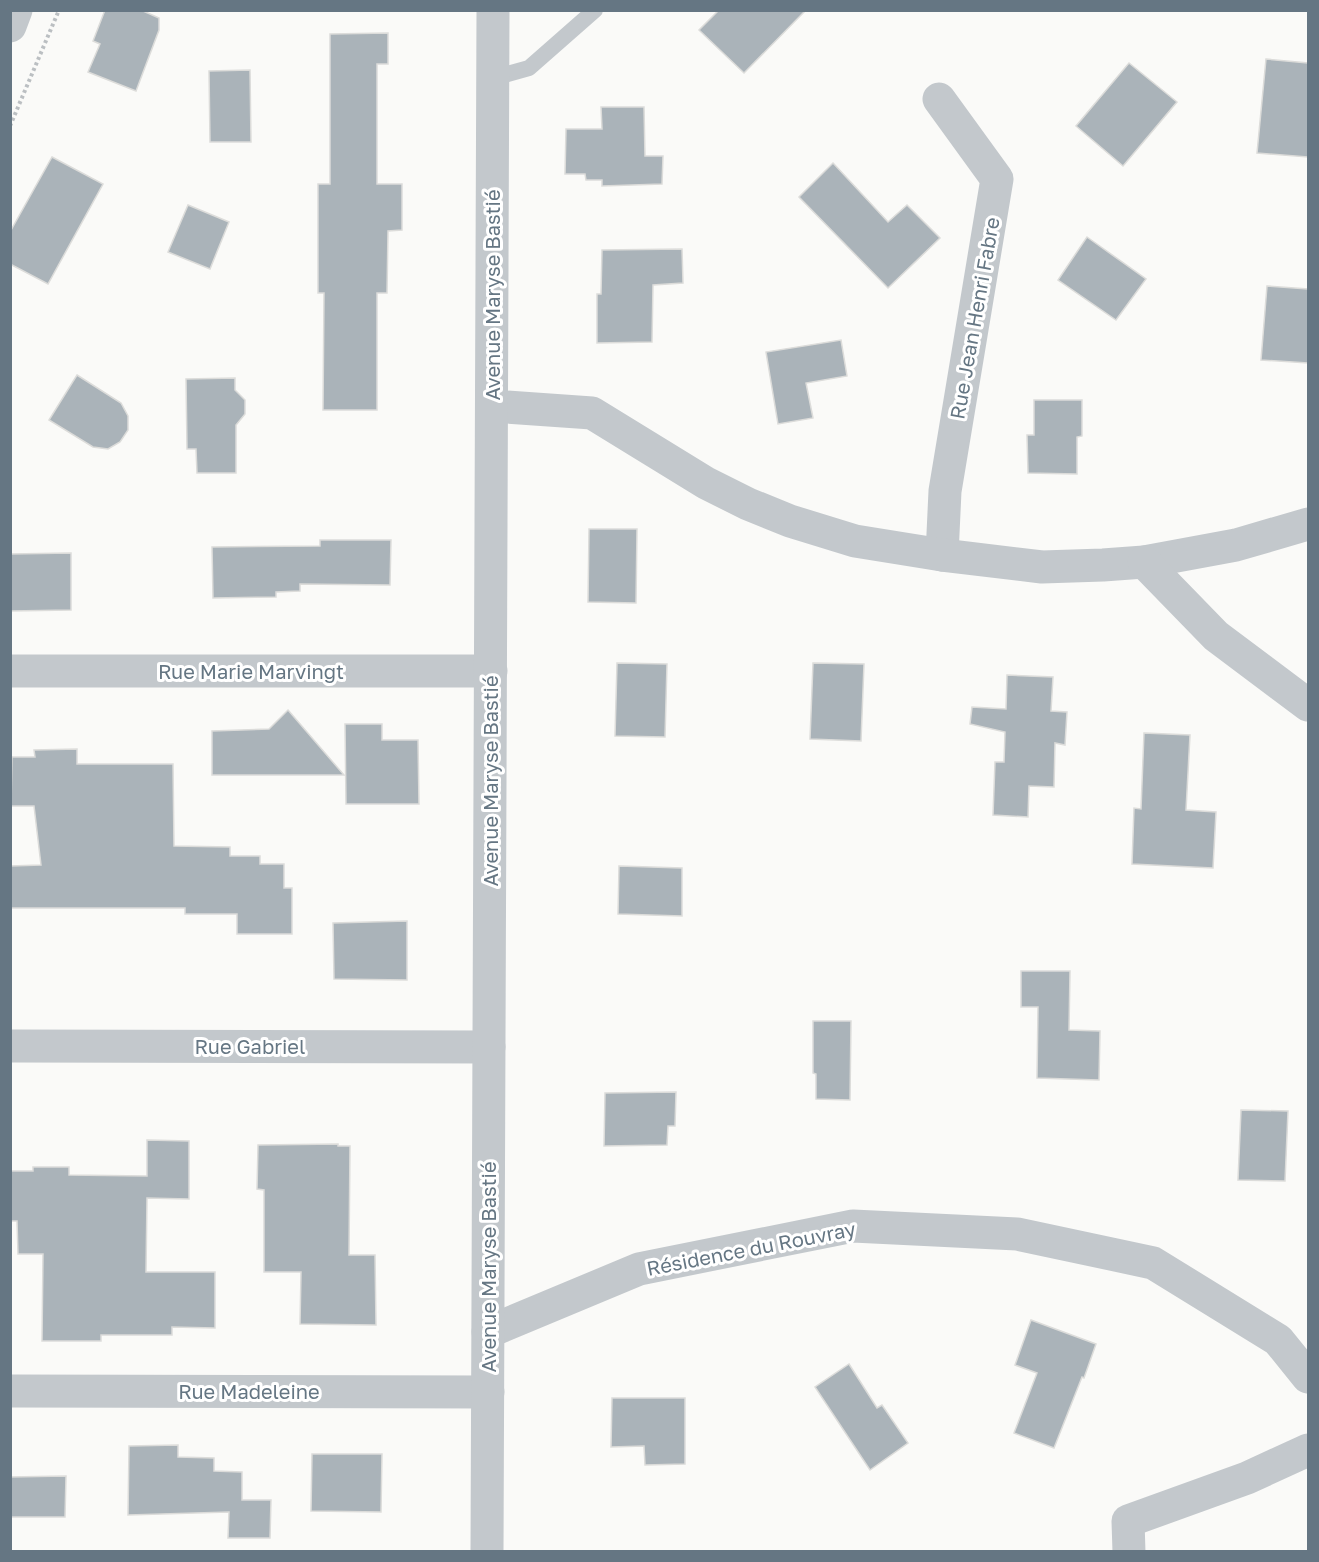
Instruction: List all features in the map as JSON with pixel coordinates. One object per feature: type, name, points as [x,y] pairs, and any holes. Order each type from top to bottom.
[{"type":"street","points":[[10,26],[16,10]]},
{"type":"street","name":"Avenue Maryse Bastié","points":[[487,1551],[493,10]]},
{"type":"street","name":"Rue Jean Henri Fabre","points":[[939,99],[997,179],[945,491],[942,555]]},
{"type":"street","points":[[492,406],[592,413],[706,483],[769,513],[855,541],[942,555],[1042,567],[1103,565],[1144,561],[1236,545],[1308,524]]},
{"type":"street","points":[[1144,561],[1216,636],[1308,705]]},
{"type":"street","name":"Rue Marie Marvingt","points":[[10,671],[490,671]]},
{"type":"street","name":"Rue Gabriel","points":[[10,1046],[489,1047]]},
{"type":"street","name":"Résidence du Rouvray","points":[[488,1332],[639,1269],[853,1226],[1017,1234],[1153,1263],[1278,1340],[1308,1377]]},
{"type":"street","name":"Rue Madeleine","points":[[10,1391],[488,1392]]},
{"type":"street","points":[[1129,1551],[1128,1521],[1247,1478],[1308,1450]]},
{"type":"lane","points":[[493,78],[529,68],[595,10]]},
{"type":"path","points":[[10,126],[59,10]]},
{"type":"building","points":[[105,10],[141,10],[159,18],[159,30],[136,91],[88,72],[100,44],[93,41]]},
{"type":"building","points":[[719,10],[806,10],[744,73],[699,30]]},
{"type":"building","points":[[388,33],[388,64],[377,64],[377,184],[402,184],[402,230],[388,231],[387,293],[377,293],[377,410],[323,410],[324,293],[318,293],[318,184],[330,184],[330,34]]},
{"type":"building","points":[[1266,59],[1308,63],[1308,157],[1257,153]]},
{"type":"building","points":[[1129,63],[1177,102],[1123,166],[1076,126]]},
{"type":"building","points":[[250,70],[251,142],[210,142],[209,71]]},
{"type":"building","points":[[601,107],[644,107],[645,156],[663,156],[662,184],[602,186],[602,180],[586,180],[585,174],[565,174],[566,129],[602,129]]},
{"type":"building","points":[[52,157],[103,184],[48,284],[10,264],[10,232]]},
{"type":"building","points":[[833,163],[888,222],[907,205],[940,238],[888,288],[799,197]]},
{"type":"building","points":[[188,205],[229,222],[210,269],[168,252]]},
{"type":"building","points":[[1087,237],[1146,279],[1116,320],[1058,280]]},
{"type":"building","points":[[682,249],[683,283],[653,285],[652,342],[597,343],[597,294],[601,294],[602,250]]},
{"type":"building","points":[[1267,286],[1308,289],[1308,363],[1261,360]]},
{"type":"building","points":[[841,340],[847,376],[806,383],[813,418],[778,424],[766,352]]},
{"type":"building","points":[[77,375],[121,403],[128,416],[128,430],[120,442],[108,449],[93,447],[49,420]]},
{"type":"building","points":[[235,378],[235,390],[245,400],[245,414],[236,425],[236,473],[197,473],[196,449],[187,449],[186,379]]},
{"type":"building","points":[[1034,400],[1082,400],[1082,436],[1077,437],[1077,474],[1028,473],[1027,435],[1034,435]]},
{"type":"building","points":[[589,529],[637,529],[636,603],[588,602]]},
{"type":"building","points":[[320,540],[391,540],[390,585],[300,584],[300,591],[276,592],[276,597],[213,598],[212,547],[320,546]]},
{"type":"building","points":[[71,553],[71,610],[10,611],[10,554]]},
{"type":"building","points":[[617,663],[667,664],[665,737],[615,736]]},
{"type":"building","points":[[813,663],[864,664],[861,741],[810,739]]},
{"type":"building","points":[[1007,675],[1053,677],[1051,711],[1067,712],[1065,745],[1055,743],[1054,787],[1029,786],[1028,817],[993,815],[995,762],[1004,762],[1005,732],[970,724],[972,707],[1006,709]]},
{"type":"building","points":[[288,710],[344,775],[212,775],[212,731],[269,729]]},
{"type":"building","points":[[345,724],[382,724],[382,740],[418,740],[419,804],[346,804]]},
{"type":"building","points":[[1144,733],[1190,735],[1186,810],[1216,812],[1213,868],[1132,864],[1134,808],[1141,809]]},
{"type":"building","points":[[77,749],[77,764],[173,764],[174,846],[230,847],[230,856],[260,856],[260,864],[284,864],[284,888],[292,888],[292,934],[237,934],[237,914],[185,914],[185,908],[10,908],[10,866],[41,865],[34,806],[11,806],[12,757],[35,757],[34,750]]},
{"type":"building","points":[[619,866],[682,868],[682,916],[618,914]]},
{"type":"building","points":[[407,921],[407,980],[334,979],[333,923]]},
{"type":"building","points":[[1021,971],[1070,971],[1069,1030],[1100,1031],[1099,1080],[1037,1078],[1038,1007],[1021,1007]]},
{"type":"building","points":[[813,1021],[851,1021],[850,1100],[816,1099],[816,1074],[813,1073]]},
{"type":"building","points":[[676,1092],[675,1126],[668,1126],[667,1145],[604,1146],[605,1093]]},
{"type":"building","points":[[1241,1110],[1288,1111],[1285,1181],[1238,1180]]},
{"type":"building","points":[[147,1140],[189,1141],[189,1199],[147,1198],[146,1272],[215,1272],[215,1328],[172,1327],[172,1335],[101,1335],[101,1341],[42,1341],[43,1254],[18,1254],[17,1221],[10,1221],[10,1171],[33,1171],[33,1167],[69,1167],[69,1175],[147,1176]]},
{"type":"building","points":[[338,1144],[338,1146],[350,1146],[349,1255],[375,1255],[376,1325],[300,1324],[301,1272],[264,1272],[264,1190],[257,1189],[258,1145]]},
{"type":"building","points":[[1031,1320],[1096,1344],[1054,1448],[1014,1433],[1037,1373],[1015,1365]]},
{"type":"building","points":[[849,1364],[877,1408],[882,1405],[908,1443],[870,1470],[815,1387]]},
{"type":"building","points":[[612,1398],[685,1398],[685,1464],[645,1465],[644,1446],[611,1447]]},
{"type":"building","points":[[178,1445],[178,1457],[214,1458],[214,1471],[242,1472],[242,1500],[271,1500],[270,1538],[228,1538],[229,1512],[128,1515],[129,1446]]},
{"type":"building","points":[[312,1454],[382,1454],[381,1512],[311,1511]]},
{"type":"building","points":[[66,1476],[65,1517],[10,1517],[10,1477]]}]
